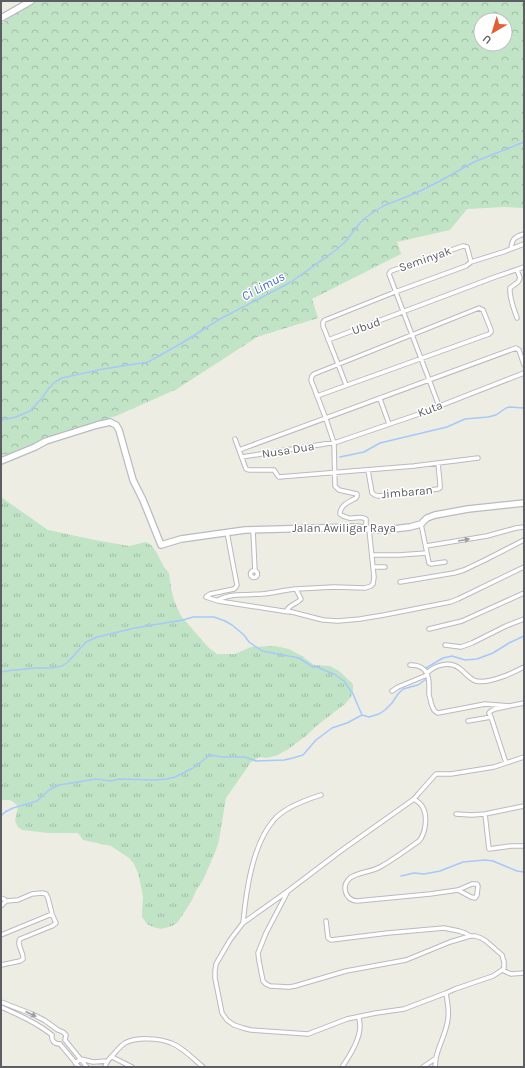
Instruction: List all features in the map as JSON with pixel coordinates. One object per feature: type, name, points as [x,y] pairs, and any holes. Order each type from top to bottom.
[{"type":"street","points":[[1,18],[31,1]]},
{"type":"street","points":[[510,249],[511,242],[515,237],[524,234]]},
{"type":"street","points":[[471,262],[524,244]]},
{"type":"street","name":"Seminyak","points":[[463,246],[466,247],[471,262],[466,266],[395,292],[388,274],[390,271],[463,246]]},
{"type":"street","points":[[403,313],[444,296],[524,267]]},
{"type":"street","points":[[517,270],[520,278],[518,282],[510,288],[512,304],[517,318]]},
{"type":"street","points":[[395,292],[439,406]]},
{"type":"street","name":"Ubud","points":[[395,292],[329,317],[323,322],[328,340],[403,313]]},
{"type":"street","points":[[218,601],[235,596],[263,594],[296,589],[370,587],[374,580],[372,555],[366,518],[348,519],[344,518],[340,514],[342,506],[356,498],[357,494],[339,490],[336,488],[334,483],[334,443],[311,380],[312,376],[338,364],[479,308],[483,310],[491,330],[489,334],[318,396]]},
{"type":"street","points":[[328,340],[346,385]]},
{"type":"street","points":[[239,450],[430,381],[516,348],[519,350],[524,365]]},
{"type":"street","name":"Kuta","points":[[334,443],[419,414],[524,373]]},
{"type":"street","points":[[380,399],[389,424]]},
{"type":"street","name":"Jalan Awiligar Raya","points":[[1,460],[35,447],[46,441],[97,425],[110,422],[113,423],[118,427],[133,480],[143,500],[161,545],[181,539],[227,532],[253,530],[356,527],[367,529],[392,529],[410,527],[421,524],[430,516],[448,512],[524,503]]},
{"type":"street","name":"Nusa Dua","points":[[236,439],[246,469],[274,470],[279,477],[335,472]]},
{"type":"street","name":"Nusa Dua","points":[[242,457],[334,443]]},
{"type":"street","points":[[335,472],[368,470],[478,458]]},
{"type":"street","name":"Jimbaran","points":[[368,470],[372,492],[378,496],[440,488],[438,463]]},
{"type":"street","points":[[421,524],[430,564],[445,562]]},
{"type":"street","points":[[426,546],[487,536],[524,527]]},
{"type":"street","points":[[253,530],[255,571]]},
{"type":"street","points":[[227,532],[237,585],[234,589],[210,594],[206,597],[218,601],[290,612],[332,621],[360,619],[450,602],[524,567]]},
{"type":"street","points":[[400,582],[464,570],[524,540]]},
{"type":"street","points":[[372,555],[427,553]]},
{"type":"street","points":[[373,567],[385,568]]},
{"type":"street","points":[[290,612],[287,610],[288,608],[299,602],[301,599],[296,589]]},
{"type":"street","points":[[429,629],[462,621],[524,593]]},
{"type":"street","points":[[445,646],[461,647],[524,619]]},
{"type":"street","points":[[392,691],[427,674],[437,666],[444,664],[459,668],[473,680],[480,681],[504,676],[524,667]]},
{"type":"street","points":[[410,665],[416,665],[427,674],[429,693],[433,710],[435,712],[438,713],[485,704],[510,706]]},
{"type":"street","points":[[506,763],[489,713],[491,711],[524,703]]},
{"type":"street","points":[[468,721],[490,717]]},
{"type":"street","points":[[288,891],[266,932],[258,953],[264,982],[270,986],[295,986],[346,971],[406,960],[450,942],[470,936],[481,938],[502,955],[504,968],[493,976],[404,1009],[347,1019],[308,1034],[303,1034],[243,1028],[234,1025],[227,1020],[222,1013],[215,971],[216,964],[230,940],[243,923],[414,799],[436,774],[451,774],[494,767],[524,757]]},
{"type":"street","points":[[243,923],[251,872],[259,844],[268,827],[273,820],[288,809],[321,794]]},
{"type":"street","points":[[414,799],[424,810],[426,827],[422,838],[379,868],[351,877],[346,884],[347,896],[349,899],[357,901],[458,890],[472,884],[478,886],[477,896],[475,898],[458,890]]},
{"type":"street","points":[[456,814],[485,814],[524,806]]},
{"type":"street","points":[[485,814],[489,849],[524,846]]},
{"type":"street","points":[[1,906],[6,902],[18,900],[32,894],[46,894],[55,921],[55,925],[18,941],[23,959],[1,965]]},
{"type":"street","points":[[1,898],[6,902]]},
{"type":"street","points":[[1,935],[52,914]]},
{"type":"street","points":[[326,921],[328,938],[331,940],[444,928],[459,931],[470,936]]},
{"type":"street","points":[[502,970],[512,974],[524,973]]},
{"type":"street","points":[[435,1067],[436,1058],[447,1028],[449,1016],[446,993]]},
{"type":"street","points":[[1,1002],[32,1014],[62,1031],[65,1034],[65,1040],[87,1067]]},
{"type":"street","points":[[1,1007],[42,1027],[52,1035],[54,1042],[60,1044],[79,1067]]},
{"type":"street","points":[[342,1067],[348,1059],[359,1033],[359,1017]]},
{"type":"street","points":[[52,1035],[58,1030]]},
{"type":"street","points":[[105,1067],[107,1061],[120,1047],[130,1041],[144,1039],[170,1042],[182,1048],[203,1067]]},
{"type":"street","points":[[60,1044],[65,1040]]},
{"type":"street","points":[[112,1056],[132,1067]]},
{"type":"street","points":[[423,1067],[436,1058]]},
{"type":"street","points":[[75,1063],[81,1059],[94,1062],[107,1061]]},
{"type":"green space","points":[[35,1],[524,1],[524,208],[504,207],[467,209],[450,230],[397,242],[401,254],[312,299],[318,318],[257,337],[177,389],[116,416],[59,433],[8,454],[1,455],[1,24],[19,10]]},
{"type":"green space","points":[[1,497],[48,530],[129,546],[146,542],[151,545],[169,573],[174,600],[181,616],[208,647],[217,654],[235,654],[251,647],[275,646],[289,649],[314,665],[330,666],[339,671],[353,684],[351,697],[345,704],[315,727],[306,736],[287,750],[275,756],[266,758],[260,757],[251,762],[226,798],[219,840],[204,878],[182,916],[177,923],[172,926],[161,929],[153,927],[147,924],[142,917],[143,896],[138,873],[134,864],[129,858],[111,846],[83,840],[78,833],[48,833],[22,830],[18,827],[15,821],[18,807],[11,801],[1,801]]},
{"type":"waterway","name":"Ci Limus","points":[[1,420],[16,417],[30,411],[49,388],[62,378],[103,369],[148,362],[220,319],[291,282],[336,250],[345,242],[365,218],[383,206],[416,193],[474,162],[524,142]]},
{"type":"waterway","points":[[340,457],[364,452],[380,443],[447,427],[465,419],[496,415],[506,408],[524,408]]},
{"type":"waterway","points":[[1,672],[62,666],[68,662],[86,642],[97,637],[193,617],[214,617],[232,625],[244,635],[249,642],[262,651],[299,658],[313,667],[317,667],[334,674],[344,681],[353,694],[362,715],[369,717],[379,714],[385,710],[403,689],[418,685],[425,680],[426,678],[424,671],[426,668],[443,658],[452,656],[465,660],[477,659],[493,653],[524,636]]},
{"type":"waterway","points":[[1,816],[13,808],[37,801],[49,790],[59,785],[96,779],[111,781],[119,779],[167,779],[175,777],[193,768],[210,755],[223,757],[245,757],[256,761],[284,760],[293,758],[303,755],[316,740],[332,728],[347,723],[362,715]]},
{"type":"waterway","points":[[401,876],[414,873],[424,874],[440,871],[463,862],[485,860],[493,861],[517,871],[524,872]]}]
